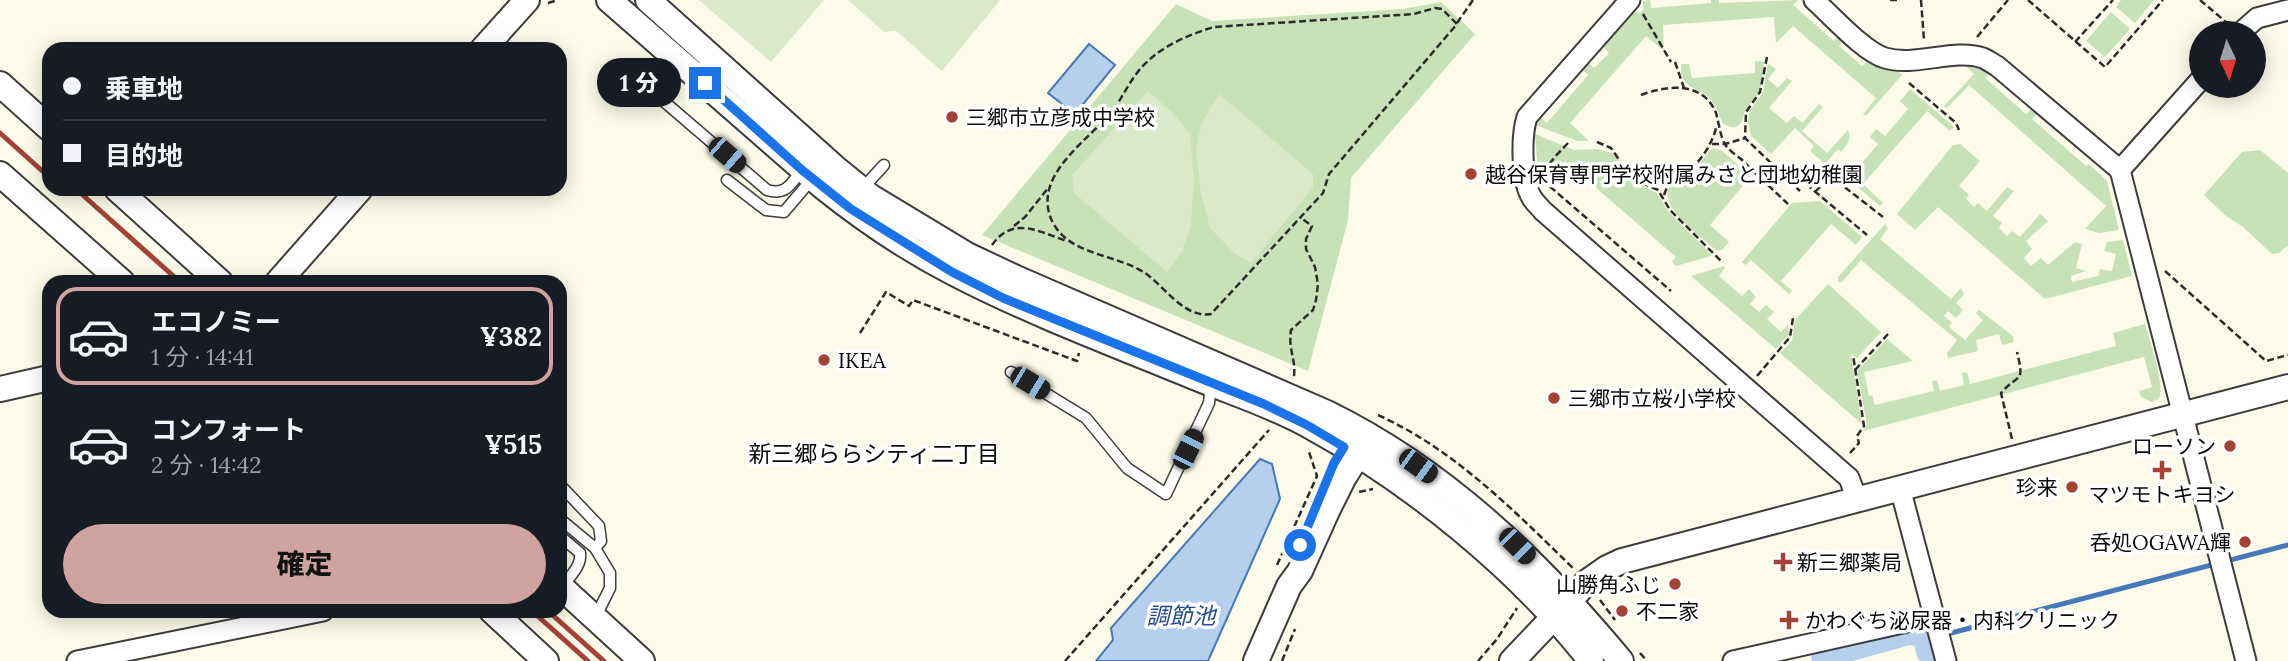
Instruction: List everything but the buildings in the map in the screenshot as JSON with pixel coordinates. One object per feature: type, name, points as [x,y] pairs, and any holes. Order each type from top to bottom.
[{"type":"street","points":[[490,42],[527,0]]},
{"type":"street","points":[[609,0],[807,174],[851,209],[952,272],[1003,298],[1264,404],[1356,445],[1398,451],[1459,495],[1517,546],[1561,609],[1591,661]]},
{"type":"street","points":[[648,0],[834,167],[914,224],[967,254],[1356,445]]},
{"type":"street","points":[[1814,0],[1872,52],[1886,58],[1901,60],[1966,56],[1982,58],[1997,66],[2120,170],[2246,661]]},
{"type":"street","points":[[1635,5],[1527,117],[1522,130],[1522,144],[1531,197],[1553,220],[1849,478],[1857,499]]},
{"type":"street","points":[[2252,21],[2288,10]]},
{"type":"street","points":[[0,84],[42,122]]},
{"type":"street","points":[[2120,170],[2189,93]]},
{"type":"street","points":[[0,174],[114,275]]},
{"type":"street","points":[[125,196],[212,275]]},
{"type":"street","points":[[284,275],[354,196]]},
{"type":"street","points":[[0,389],[42,380]]},
{"type":"street","points":[[1512,661],[1587,582],[1622,561],[2288,387]]},
{"type":"street","points":[[1256,661],[1281,580],[1300,571],[1356,445]]},
{"type":"street","points":[[1900,488],[1946,661]]},
{"type":"street","points":[[567,593],[642,661]]},
{"type":"street","points":[[1561,609],[1631,656]]},
{"type":"street","points":[[1733,661],[1934,616]]},
{"type":"street","points":[[77,661],[289,618]]},
{"type":"street","points":[[499,618],[545,661]]},
{"type":"lane","points":[[618,71],[625,68],[767,191],[778,193],[786,190],[807,174]]},
{"type":"lane","points":[[862,189],[884,164]]},
{"type":"lane","points":[[727,180],[766,210],[784,212],[807,174]]},
{"type":"lane","points":[[1011,372],[1086,418],[1127,468],[1166,494],[1209,404],[1210,384]]},
{"type":"lane","points":[[567,492],[599,526],[601,541],[595,548]]},
{"type":"lane","points":[[567,525],[595,548],[610,573],[610,588],[595,619]]},
{"type":"lane","points":[[567,542],[580,553],[581,559],[567,579]]},
{"type":"path","points":[[1011,228],[1033,230],[1125,261],[1150,277],[1196,314],[1211,314],[1323,193],[1329,174],[1457,24],[1473,0]]},
{"type":"path","points":[[1890,0],[1897,0]]},
{"type":"path","points":[[1921,0],[1925,59]]},
{"type":"path","points":[[1970,45],[2008,0]]},
{"type":"path","points":[[2028,0],[2105,67],[2163,0]]},
{"type":"path","points":[[2076,42],[2113,0]]},
{"type":"path","points":[[2200,0],[2225,21]]},
{"type":"path","points":[[1635,5],[1673,62],[1684,88]]},
{"type":"path","points":[[992,246],[998,236],[1025,216],[1051,184],[1063,161],[1107,117],[1147,61],[1193,34],[1214,27],[1414,14],[1435,8],[1442,9],[1457,24]]},
{"type":"path","points":[[1767,57],[1760,92],[1746,112],[1745,138],[1800,191]]},
{"type":"path","points":[[1909,83],[1956,123],[1959,130]]},
{"type":"path","points":[[1641,95],[1660,89],[1684,88],[1701,94],[1709,101],[1725,144],[1788,205]]},
{"type":"path","points":[[1649,185],[1669,182],[1691,169],[1712,144],[1718,122]]},
{"type":"path","points":[[1712,144],[1725,144],[1745,138]]},
{"type":"path","points":[[1597,142],[1611,148],[1635,180],[1657,190],[1670,211],[1722,262]]},
{"type":"path","points":[[1568,143],[1548,164],[1545,177],[1547,184],[1671,291]]},
{"type":"path","points":[[1815,192],[1840,165]]},
{"type":"path","points":[[1820,168],[1882,216]]},
{"type":"path","points":[[1663,197],[1669,182]]},
{"type":"path","points":[[1051,184],[1049,212],[1058,231],[1070,242]]},
{"type":"path","points":[[1806,184],[1867,234]]},
{"type":"path","points":[[1294,376],[1295,366],[1290,352],[1291,330],[1313,310],[1318,284],[1315,267],[1306,249],[1306,239],[1312,226],[1301,218]]},
{"type":"path","points":[[2156,264],[2266,361],[2288,355]]},
{"type":"path","points":[[860,334],[886,292],[909,306],[912,300],[1077,361],[1080,350]]},
{"type":"path","points":[[1754,379],[1790,337],[1793,318]]},
{"type":"path","points":[[1855,370],[1888,334]]},
{"type":"path","points":[[2012,442],[2001,393],[2022,373],[2017,352]]},
{"type":"path","points":[[1845,459],[1859,443],[1857,436],[1864,426],[1853,355]]},
{"type":"path","points":[[1065,661],[1269,430]]},
{"type":"path","points":[[1281,580],[1317,476],[1308,449]]},
{"type":"path","points":[[1353,494],[1372,489],[1381,493]]},
{"type":"path","points":[[1563,558],[1587,582],[1618,624]]},
{"type":"path","points":[[1478,661],[1518,609],[1509,599]]},
{"type":"path","points":[[1282,661],[1297,622]]},
{"type":"path","points":[[1631,656],[1647,661]]},
{"type":"green space","points":[[699,0],[824,0],[771,62]]},
{"type":"green space","points":[[848,0],[1000,0],[942,71],[896,31],[884,32]]},
{"type":"green space","points":[[1650,0],[1651,8],[1711,3],[1711,0],[1719,0],[1719,3],[1798,0],[1793,5],[1834,41],[1841,33],[1845,38],[1839,46],[1862,66],[1869,59],[1893,67],[1902,75],[1866,116],[1863,114],[1876,98],[1793,26],[1776,43],[1774,17],[1663,25],[1664,49],[1646,36],[1570,123],[1589,141],[1577,141],[1533,124],[1538,115],[1547,123],[1588,75],[1579,67],[1586,61],[1594,68],[1609,53],[1602,45],[1632,11],[1640,13],[1643,10],[1643,2]]},
{"type":"green space","points":[[2121,0],[2154,0],[2135,23],[2116,7]]},
{"type":"green space","points":[[1441,2],[1475,34],[1351,178],[1348,220],[1308,371],[982,235],[1176,4],[1212,21],[1403,9]]},
{"type":"green space","points":[[2111,12],[2130,29],[2105,57],[2086,41]]},
{"type":"green space","points":[[1755,61],[1764,62],[1760,88],[1740,124],[1734,127],[1724,124],[1709,98],[1688,84],[1681,73],[1681,64],[1689,64],[1692,78],[1755,73]]},
{"type":"green space","points":[[1768,64],[1776,69],[1768,79],[1778,88],[1787,78],[1792,81],[1769,108],[1787,123],[1794,116],[1802,123],[1819,104],[1823,107],[1802,131],[1827,153],[1848,130],[1847,144],[1841,152],[1838,149],[1825,164],[1810,151],[1814,146],[1795,128],[1771,154],[1751,136],[1748,122],[1750,110],[1763,92]]},
{"type":"green space","points":[[1963,64],[1991,71],[1985,78],[2026,114],[2032,108],[2038,112],[2032,119],[2107,181],[2119,230],[2099,233],[2085,229],[2106,206],[1969,85],[1947,108],[1944,106],[1974,74]]},
{"type":"green space","points":[[1910,89],[1954,127],[1950,131],[1927,111],[1863,184],[1883,203],[1880,206],[1840,172],[1846,164],[1855,171],[1878,144],[1870,137],[1876,129],[1885,136],[1908,109],[1900,101]]},
{"type":"green space","points":[[1148,91],[1172,112],[1190,134],[1194,179],[1191,223],[1183,250],[1167,272],[1074,193],[1072,175]]},
{"type":"green space","points":[[1219,94],[1313,174],[1313,188],[1251,263],[1234,253],[1210,228],[1200,189],[1196,149],[1201,124]]},
{"type":"green space","points":[[1535,134],[1574,150],[1597,149],[1612,153],[1632,179],[1658,194],[1667,210],[1711,256],[1676,266],[1672,262],[1676,257],[1565,161],[1553,173],[1538,172]]},
{"type":"green space","points":[[1960,144],[1980,161],[1959,186],[1969,195],[1966,199],[1974,207],[1978,203],[1987,211],[2007,187],[2014,191],[1993,216],[2002,223],[1999,228],[2007,236],[2012,231],[2020,237],[2040,214],[2048,221],[2026,241],[2032,249],[2024,258],[2031,266],[2041,258],[2048,265],[2075,242],[2082,244],[2076,268],[2086,271],[2071,276],[2072,282],[2098,276],[2100,269],[2112,271],[2116,254],[2104,251],[2107,242],[2123,240],[2132,276],[2045,299],[1938,207],[1915,230],[1897,214],[1953,145]]},
{"type":"green space","points":[[1713,148],[1722,151],[1751,176],[1710,225],[1729,242],[1722,250],[1717,251],[1682,220],[1669,201],[1668,192],[1672,184],[1700,163]]},
{"type":"green space","points":[[2260,150],[2288,173],[2288,245],[2279,253],[2272,254],[2204,195],[2242,152]]},
{"type":"green space","points":[[1820,201],[1862,237],[1856,245],[1831,224],[1781,281],[1792,291],[1789,294],[1751,260],[1746,265],[1742,262],[1792,203]]},
{"type":"green space","points":[[1885,224],[1888,228],[1880,239],[1951,299],[1961,288],[1964,294],[1956,303],[1963,310],[1956,318],[1948,311],[1944,316],[1952,323],[1949,327],[1965,340],[1983,320],[1976,313],[1979,310],[2013,336],[2014,342],[2002,345],[1999,334],[1976,340],[1978,351],[1948,358],[1947,353],[1957,340],[1861,260],[1841,283],[1838,281],[1838,277]]},
{"type":"green space","points":[[1724,266],[1719,276],[1742,296],[1749,289],[1756,297],[1750,304],[1759,312],[1766,305],[1774,312],[1767,319],[1781,332],[1788,325],[1789,334],[1776,349],[1691,276]]},
{"type":"green space","points":[[1828,284],[1881,332],[1857,358],[1851,354],[1862,424],[1780,353],[1792,341],[1795,320]]},
{"type":"green space","points":[[2145,324],[2161,389],[2159,398],[2152,402],[2141,397],[2139,391],[2152,387],[2144,357],[1863,431],[1867,425],[1857,371],[1887,339],[1913,361],[1864,372],[1869,396],[1872,395],[1875,405],[1934,391],[1932,381],[1937,380],[1940,391],[1964,385],[1962,373],[1967,372],[1970,384],[2116,346],[2113,333]]},
{"type":"water","points":[[1089,44],[1115,65],[1075,114],[1048,93]]},
{"type":"water","name":"調節池","points":[[1260,459],[1272,464],[1280,499],[1208,661],[1096,661],[1113,640],[1111,628]]},
{"type":"waterway","points":[[1928,639],[2288,545]]},
{"type":"waterway","points":[[1826,655],[1908,630],[1921,631],[1928,638],[1931,651]]},
{"type":"railway","points":[[0,133],[42,171]]},
{"type":"railway","points":[[84,196],[172,275]]},
{"type":"railway","points":[[540,618],[588,661]]},
{"type":"railway","points":[[556,618],[604,661]]},
{"type":"place","name":"三郷市立彦成中学校","points":[[952,117]]},
{"type":"place","name":"越谷保育専門学校附属みさと団地幼稚園","points":[[1471,174]]},
{"type":"place","name":"IKEA","points":[[824,360]]},
{"type":"place","name":"三郷市立桜小学校","points":[[1554,398]]},
{"type":"place","name":"ローソン","points":[[2230,446]]},
{"type":"place","name":"マツモトキヨシ","points":[[2162,470]]},
{"type":"place","name":"珍来","points":[[2072,487]]},
{"type":"place","name":"呑処OGAWA輝","points":[[2245,542]]},
{"type":"place","name":"新三郷薬局","points":[[1783,562]]},
{"type":"place","name":"山勝角ふじ","points":[[1675,584]]},
{"type":"place","name":"不二家","points":[[1622,611]]},
{"type":"place","name":"かわぐち泌尿器・内科クリニック","points":[[1789,620]]},
{"type":"district","name":"新三郷ららシティ二丁目","points":[[874,453]]},
{"type":"route","points":[[705,83],[802,170],[851,209],[952,272],[1003,298],[1264,404],[1344,447],[1334,463],[1300,545]]}]
